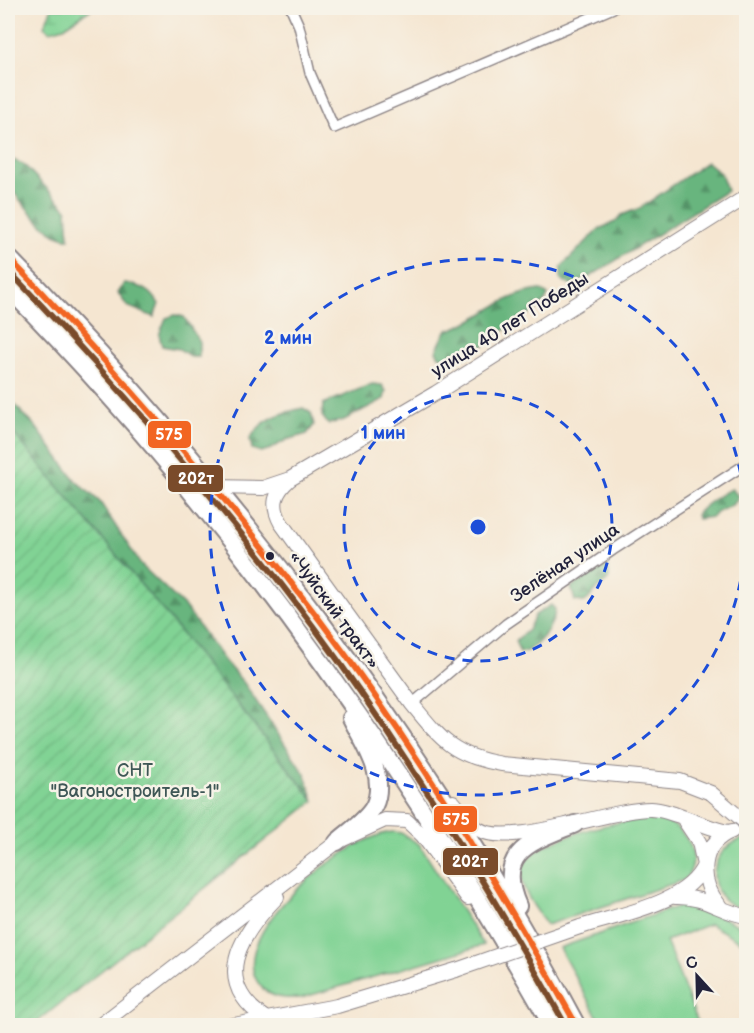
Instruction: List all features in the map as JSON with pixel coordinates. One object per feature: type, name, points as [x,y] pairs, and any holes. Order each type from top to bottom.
[{"type":"highway","name":"«Чуйский тракт»","points":[[8,257],[98,352],[214,487],[343,654],[460,826],[577,1026]]},
{"type":"highway","points":[[8,288],[144,437],[252,569],[325,667],[441,838],[552,1026]]},
{"type":"highway","points":[[325,667],[371,757],[377,780],[374,806],[338,842]]},
{"type":"highway","points":[[541,962],[511,890],[510,866],[515,856],[526,847],[575,824]]},
{"type":"street","points":[[291,8],[299,26],[310,73],[334,128],[613,8]]},
{"type":"street","name":"улица 40 лет Победы","points":[[290,479],[436,393],[747,197]]},
{"type":"street","name":"Зелёная улица","points":[[412,704],[506,624],[613,550],[747,464]]},
{"type":"street","points":[[214,487],[263,488],[290,479]]},
{"type":"street","points":[[290,479],[280,488],[274,500],[275,512],[281,523],[412,704],[459,753],[477,759],[680,781],[711,793],[747,823]]},
{"type":"street","points":[[399,734],[467,819],[479,830],[493,835],[508,835],[575,824],[611,813],[652,809],[668,811],[684,819],[728,832],[747,829]]},
{"type":"street","points":[[684,819],[699,842],[705,882],[710,895],[727,911],[747,916]]},
{"type":"street","points":[[99,1026],[338,842],[385,820],[400,820],[416,826],[522,972]]},
{"type":"street","points":[[674,897],[693,883],[704,865],[708,852],[717,840],[728,832]]},
{"type":"street","points":[[268,1020],[244,999],[235,976],[236,958],[240,944],[259,917],[305,867]]},
{"type":"street","points":[[228,1026],[337,1006],[456,970],[674,897],[695,897],[719,905]]},
{"type":"green space","points":[[52,8],[93,8],[64,27],[50,31],[44,26]]},
{"type":"green space","points":[[8,158],[23,164],[67,209],[69,239],[43,225],[8,186]]},
{"type":"green space","points":[[707,162],[721,174],[727,191],[591,276],[571,285],[561,280],[561,267],[599,229],[615,222],[622,215],[640,208]]},
{"type":"green space","points":[[124,283],[140,287],[152,295],[159,304],[154,317],[127,306],[118,293]]},
{"type":"green space","points":[[541,290],[548,295],[535,311],[522,317],[470,355],[452,360],[439,356],[436,351],[446,331],[471,321],[514,297]]},
{"type":"green space","points":[[175,315],[184,317],[199,341],[199,357],[191,357],[179,349],[162,346],[159,335],[166,318]]},
{"type":"green space","points":[[372,384],[382,385],[386,391],[384,399],[344,420],[328,424],[322,416],[323,404]]},
{"type":"green space","points":[[8,398],[36,427],[76,481],[100,502],[141,565],[185,607],[226,663],[244,683],[305,774],[314,801],[169,618],[8,427]]},
{"type":"green space","points":[[303,408],[311,413],[314,425],[307,434],[286,440],[261,452],[252,449],[250,439],[266,421],[280,414]]},
{"type":"green space","name":"СНТ \"Вагоностроитель-1\"","points":[[8,427],[169,618],[314,801],[32,1026],[8,1025]]},
{"type":"green space","points":[[732,489],[739,497],[734,504],[712,517],[698,519],[696,515],[702,508]]},
{"type":"green space","points":[[607,565],[609,576],[606,582],[597,588],[586,601],[575,601],[571,587]]},
{"type":"green space","points":[[551,605],[555,609],[554,615],[544,636],[532,648],[520,653],[515,641],[528,630],[535,615]]},
{"type":"green space","points":[[656,817],[675,826],[682,833],[692,851],[693,861],[684,880],[546,925],[523,885],[522,870],[528,858],[560,839],[581,832],[624,821]]},
{"type":"green space","points":[[392,832],[401,833],[419,844],[484,945],[301,998],[282,998],[261,987],[257,981],[253,960],[260,937],[275,913],[322,868],[348,850],[372,838]]},
{"type":"green space","points":[[746,838],[746,908],[733,905],[723,898],[714,877],[721,853],[731,844]]},
{"type":"green space","points":[[682,905],[705,909],[746,929],[746,952],[743,943],[710,924],[666,941],[699,1025],[602,1025],[559,948]]},
{"type":"transit line","name":"575","points":[[8,257],[89,344],[207,479],[282,571],[355,667],[455,818],[577,1026]]},
{"type":"transit line","name":"202т","points":[[8,270],[166,443],[241,533],[313,626],[348,674],[446,822],[566,1026]]}]
